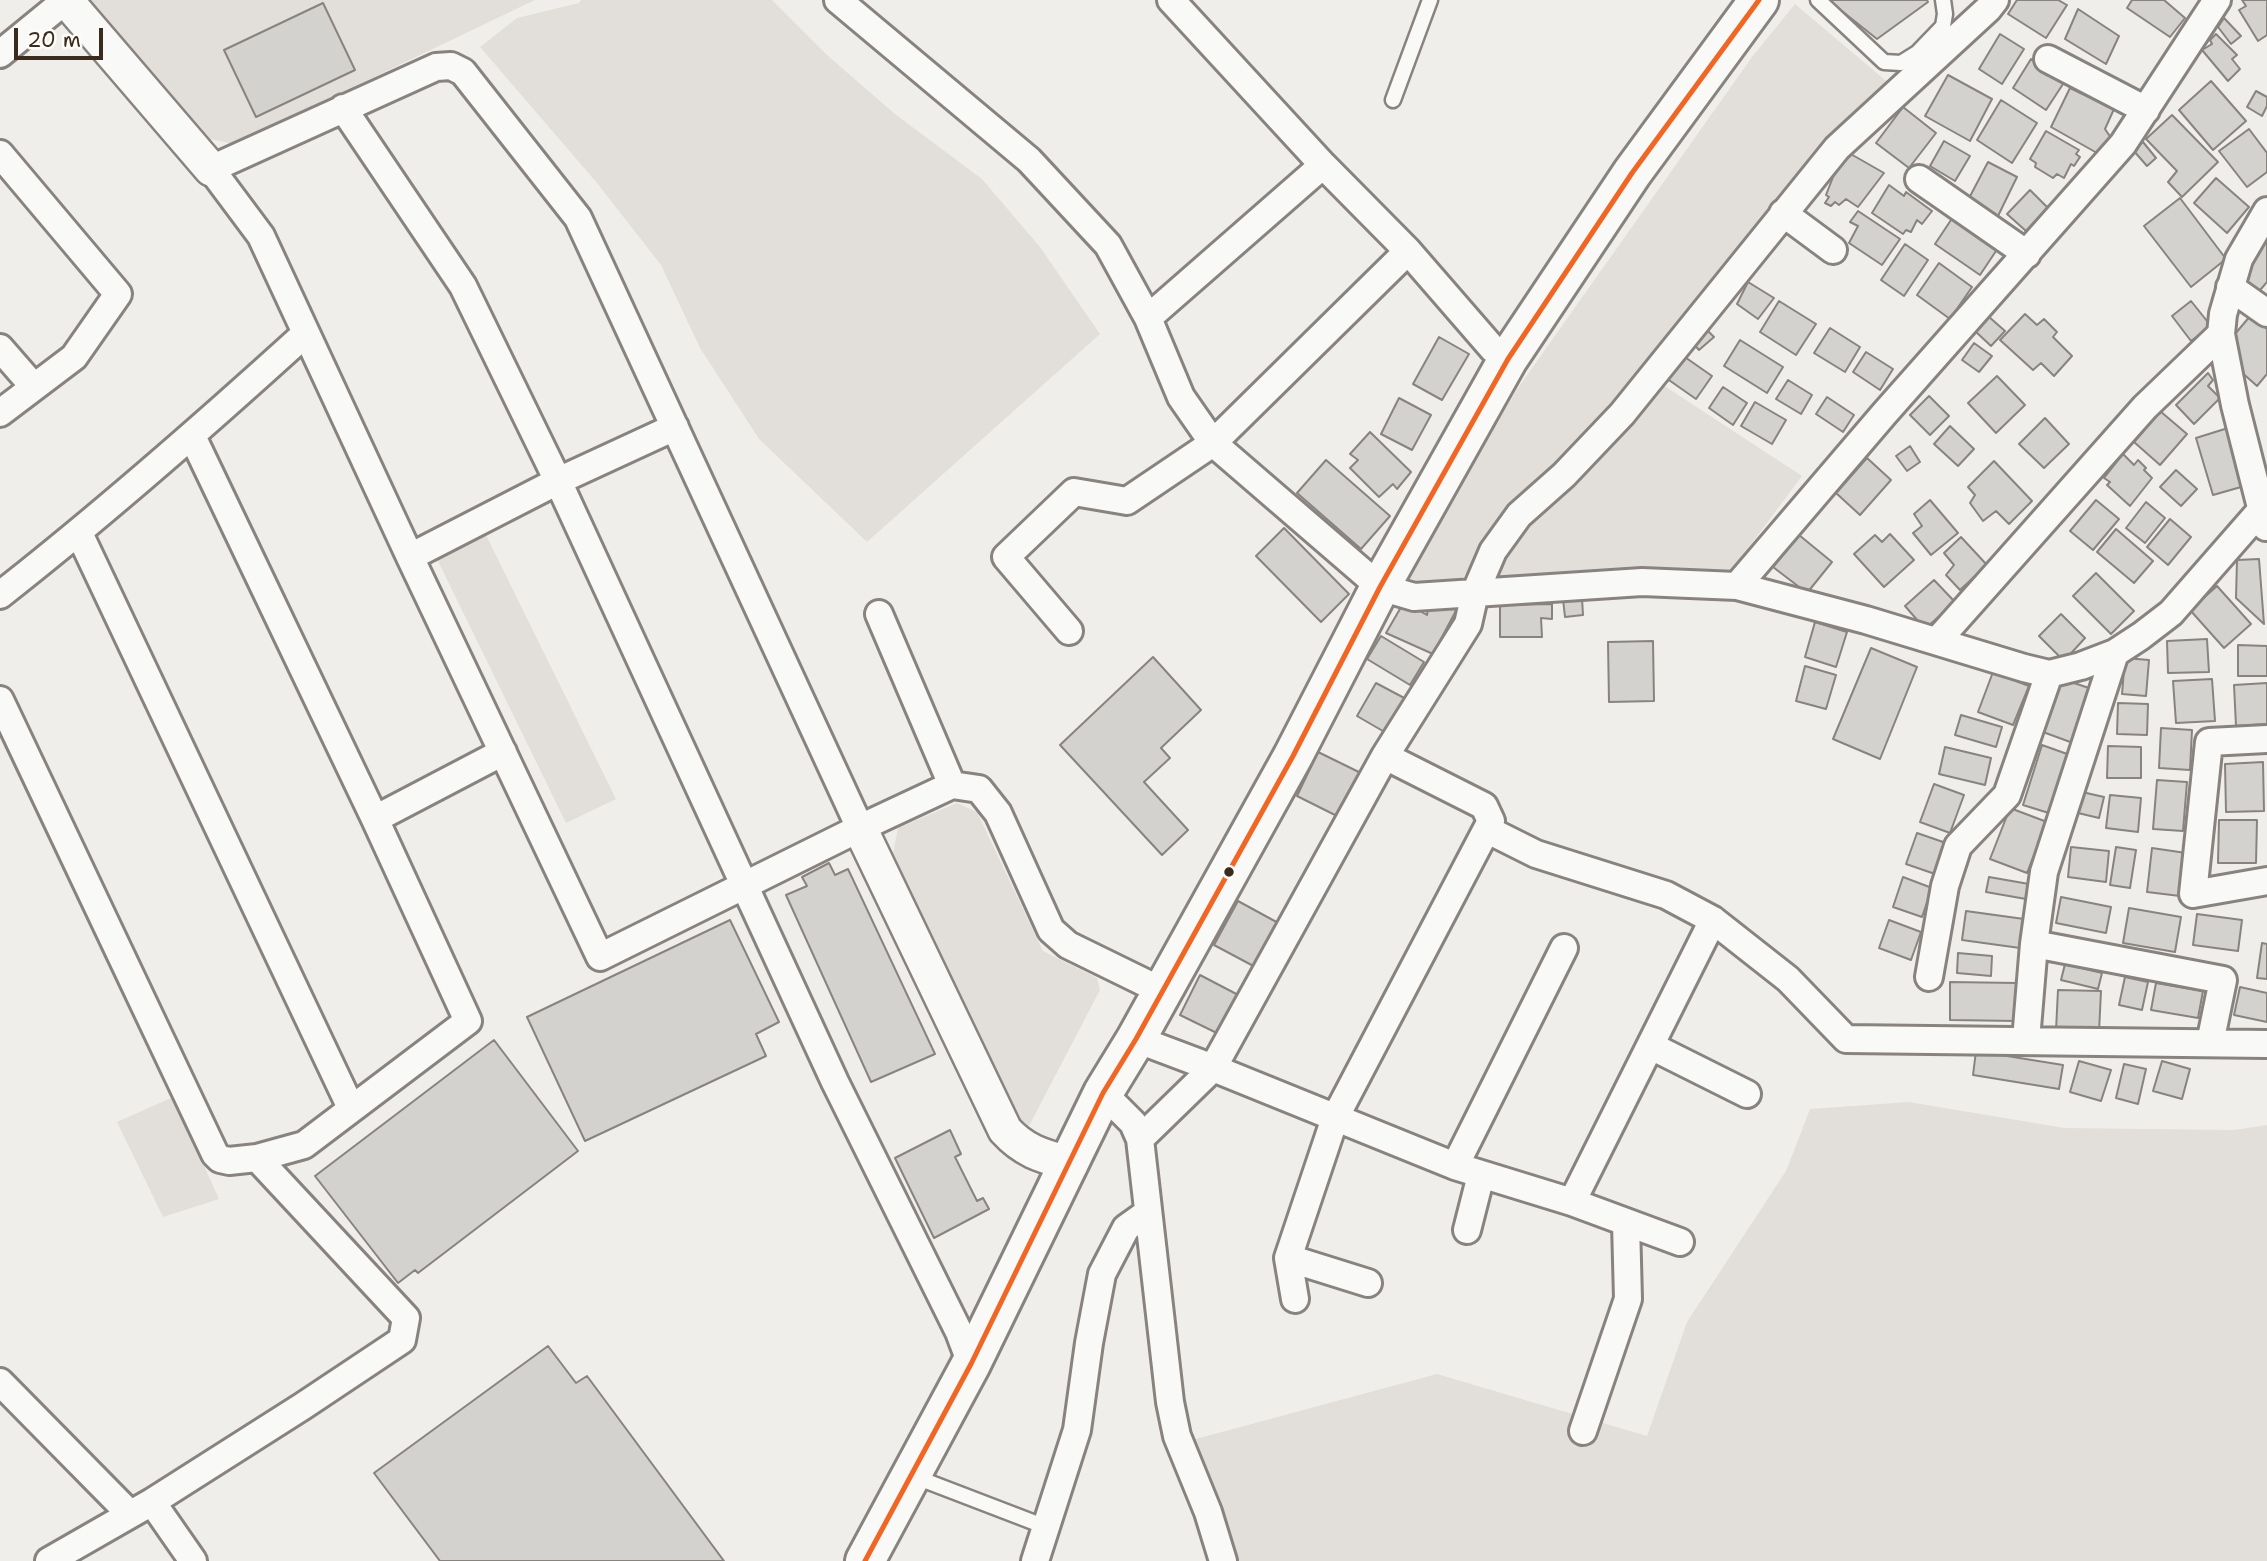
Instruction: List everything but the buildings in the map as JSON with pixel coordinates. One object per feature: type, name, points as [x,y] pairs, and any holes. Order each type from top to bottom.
[{"type":"main road","points":[[865,1561],[971,1364],[1104,1093],[1293,756],[1380,587],[1508,359],[1632,173],[1759,0]]},
{"type":"street","points":[[0,54],[66,0],[211,169],[261,236],[600,957],[952,785],[979,789],[998,813],[1051,930],[1068,945],[1162,991]]},
{"type":"street","points":[[838,0],[1029,160],[1108,244],[1148,318],[1181,397],[1213,443],[1380,587],[1414,597],[1642,582],[1737,586],[2049,674],[2115,653],[2171,613],[2265,519],[2235,405],[2221,334],[2223,314],[2239,259],[2267,212]]},
{"type":"street","points":[[1171,0],[1323,165],[1408,251],[1493,349],[1508,359]]},
{"type":"street","points":[[1140,1139],[1213,1068],[1385,756],[1468,624],[1475,593],[1493,551],[1519,515],[1564,475],[1622,414],[1838,148],[1995,0]]},
{"type":"street","points":[[1737,586],[1884,414],[2123,145],[2217,0]]},
{"type":"street","points":[[2049,59],[2146,110]]},
{"type":"street","points":[[211,169],[436,67],[452,66],[463,72],[579,218],[860,828],[1005,1129],[1018,1144],[1036,1154],[1071,1164]]},
{"type":"street","points":[[343,108],[463,286],[558,481],[835,1082],[960,1332],[971,1364]]},
{"type":"street","points":[[0,154],[118,294],[74,357],[0,413]]},
{"type":"street","points":[[1148,318],[1323,165]]},
{"type":"street","points":[[1919,179],[2027,254]]},
{"type":"street","points":[[1783,213],[1833,250]]},
{"type":"street","points":[[1069,631],[1006,557],[1074,492],[1127,501],[1213,443],[1408,251]]},
{"type":"street","points":[[2230,288],[2267,313]]},
{"type":"street","points":[[0,594],[79,533],[306,333]]},
{"type":"street","points":[[1937,641],[2145,408],[2221,334]]},
{"type":"street","points":[[0,348],[34,387]]},
{"type":"street","points":[[410,557],[558,481],[675,427]]},
{"type":"street","points":[[0,700],[215,1154],[220,1159],[229,1161],[257,1158],[304,1145],[468,1021],[376,819],[192,436]]},
{"type":"street","points":[[79,533],[351,1108]]},
{"type":"street","points":[[879,614],[952,785]]},
{"type":"street","points":[[2026,1040],[2034,944],[2044,872],[2115,653]]},
{"type":"street","points":[[1929,978],[1945,886],[1958,846],[2007,796],[2049,674]]},
{"type":"street","points":[[2267,739],[2209,742],[2193,894],[2267,881]]},
{"type":"street","points":[[376,819],[503,752]]},
{"type":"street","points":[[1295,1299],[1288,1258],[1335,1118],[1491,821],[1484,806],[1385,756]]},
{"type":"street","points":[[1488,830],[1536,854],[1666,894],[1713,920],[1788,979],[1846,1039],[2267,1044]]},
{"type":"street","points":[[1572,1202],[1713,920]]},
{"type":"street","points":[[2034,944],[2223,980],[2210,1042]]},
{"type":"street","points":[[1455,1166],[1564,947]]},
{"type":"street","points":[[1136,1039],[1455,1166],[1572,1202],[1680,1242]]},
{"type":"street","points":[[1651,1046],[1747,1094]]},
{"type":"street","points":[[1104,1093],[1133,1124],[1140,1139],[1170,1402],[1177,1436],[1208,1512],[1223,1561]]},
{"type":"street","points":[[49,1561],[141,1508],[293,1413],[402,1340],[406,1318],[257,1158]]},
{"type":"street","points":[[1467,1230],[1481,1175]]},
{"type":"street","points":[[1035,1561],[1077,1430],[1102,1274],[1126,1228],[1147,1213]]},
{"type":"street","points":[[1583,1431],[1628,1299],[1626,1223]]},
{"type":"street","points":[[1288,1258],[1368,1283]]},
{"type":"street","points":[[0,1382],[141,1508],[193,1561]]},
{"type":"lane","points":[[1393,100],[1430,0]]},
{"type":"lane","points":[[1818,0],[1884,62],[1901,63],[1917,53],[1943,26],[1943,0]]},
{"type":"lane","points":[[912,1476],[1046,1527]]},
{"type":"shaded area","points":[[86,0],[535,0],[234,144],[205,138]]},
{"type":"shaded area","points":[[581,0],[772,0],[827,55],[895,114],[982,179],[1040,247],[1100,334],[867,542],[759,439],[700,348],[661,265],[597,183],[480,47],[517,18],[579,3]]},
{"type":"shaded area","points":[[1795,4],[1891,85],[1641,376],[1556,469],[1506,513],[1456,588],[1416,589],[1407,577],[1518,388],[1752,57]]},
{"type":"shaded area","points":[[1660,383],[1802,476],[1728,575],[1492,582],[1520,526],[1581,479],[1624,422]]},
{"type":"shaded area","points":[[484,531],[616,799],[566,823],[435,555]]},
{"type":"shaded area","points":[[957,803],[977,812],[1043,951],[1097,978],[1100,990],[1029,1126],[1018,1119],[893,853],[898,828]]},
{"type":"shaded area","points":[[173,1097],[219,1199],[163,1217],[117,1122]]},
{"type":"shaded area","points":[[1909,1102],[2065,1128],[2234,1130],[2267,1125],[2267,1561],[1233,1561],[1192,1440],[1437,1374],[1647,1436],[1687,1322],[1786,1171],[1810,1109]]},
{"type":"transit line","points":[[865,1561],[971,1364],[1103,1093],[1136,1039],[1293,756],[1380,587],[1508,359],[1632,173],[1759,0]]}]
